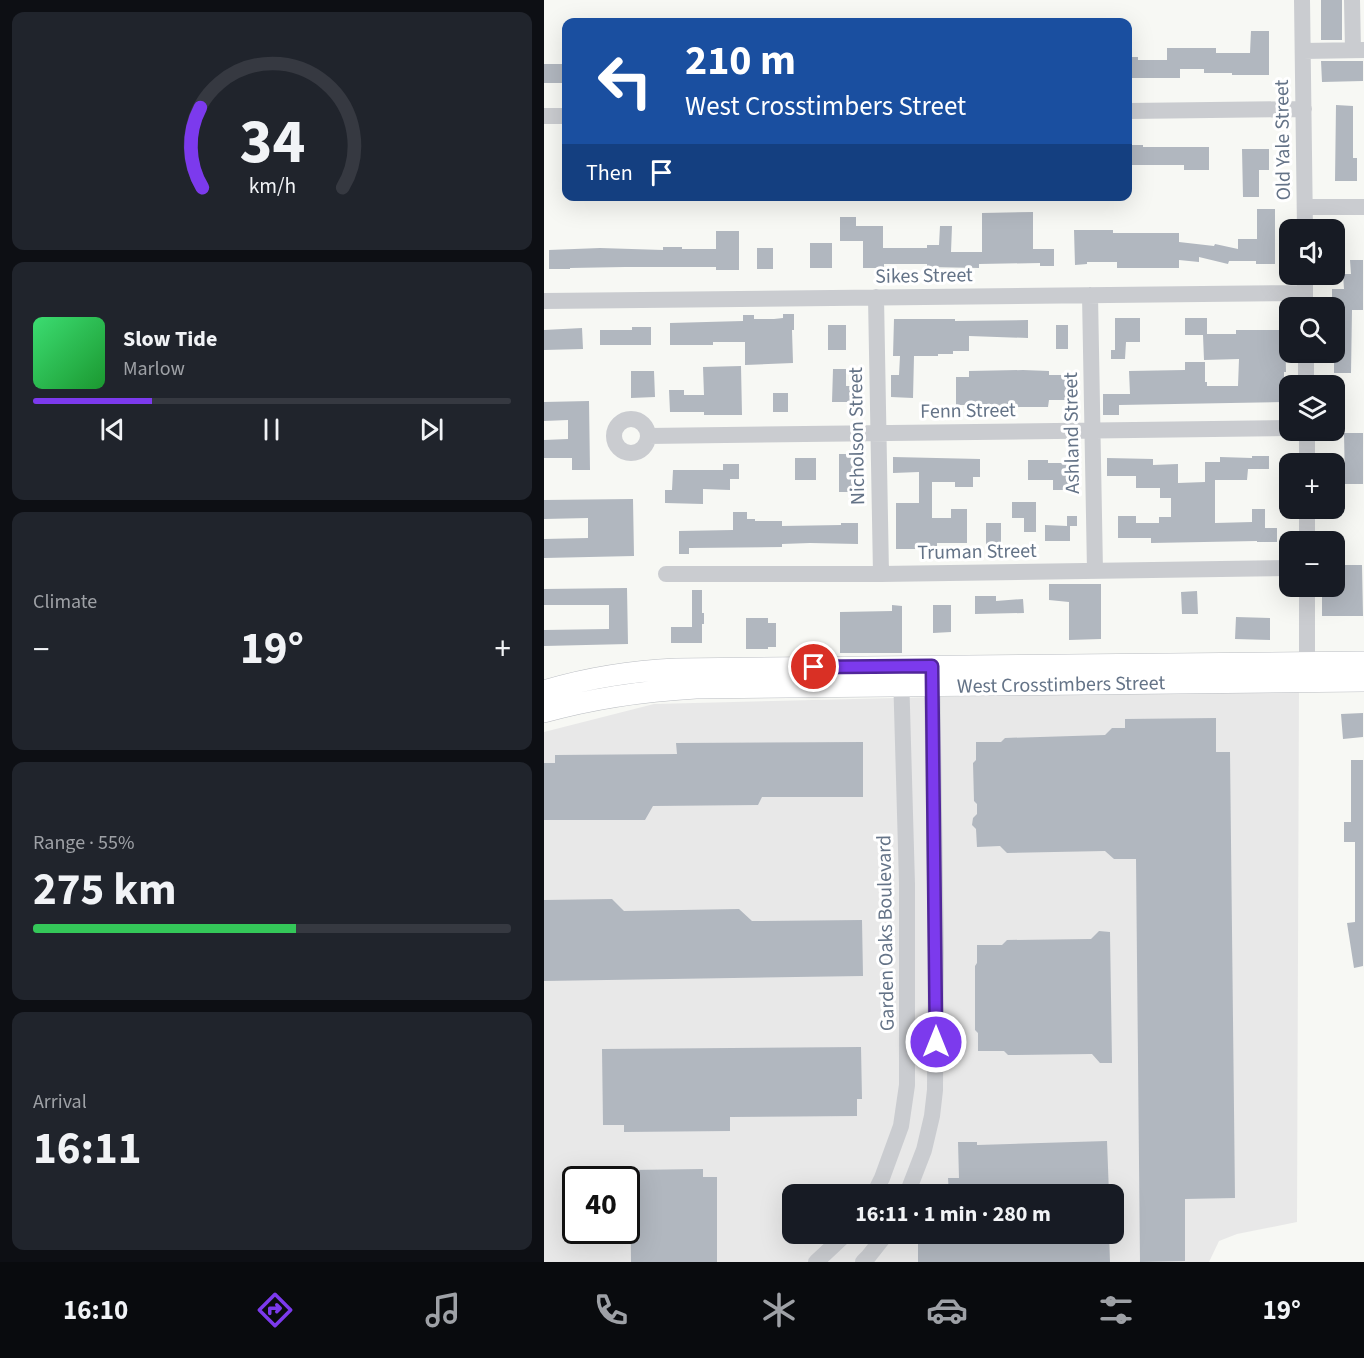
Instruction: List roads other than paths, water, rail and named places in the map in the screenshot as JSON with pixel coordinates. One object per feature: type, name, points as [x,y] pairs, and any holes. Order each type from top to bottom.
[{"type":"main road","name":"West Crosstimbers Street","points":[[1307,673],[1363,662]]},
{"type":"main road","name":"West Crosstimbers Street","points":[[551,686],[642,671],[676,669],[815,677],[1307,673],[1363,681]]},
{"type":"main road","points":[[639,693],[642,671]]},
{"type":"main road","name":"West Crosstimbers Street","points":[[544,712],[598,699],[639,693],[815,677]]},
{"type":"street","name":"Old Yale Street","points":[[1302,0],[1305,219]]},
{"type":"street","points":[[1303,51],[1358,50],[1352,0]]},
{"type":"street","points":[[1132,111],[1304,109]]},
{"type":"street","points":[[544,116],[562,116]]},
{"type":"street","points":[[1305,207],[1363,207]]},
{"type":"street","name":"Sikes Street","points":[[544,301],[1090,295],[1279,299]]},
{"type":"street","name":"Ashland Street","points":[[1090,295],[1095,571]]},
{"type":"street","name":"Nicholson Street","points":[[876,297],[881,574]]},
{"type":"street","name":"Fenn Street","points":[[648,436],[1279,428]]},
{"type":"street","name":"Truman Street","points":[[666,574],[881,574],[1279,568]]},
{"type":"street","points":[[1307,597],[1307,673]]},
{"type":"street","points":[[911,1184],[924,1150],[932,1116],[936,1065],[932,676]]},
{"type":"street","name":"Garden Oaks Boulevard","points":[[879,1184],[901,1126],[907,1085],[907,884],[901,677]]},
{"type":"street","points":[[907,884],[935,874]]},
{"type":"street","points":[[908,1046],[936,1065]]},
{"type":"street","points":[[816,1262],[835,1244]]},
{"type":"street","points":[[863,1262],[879,1244]]}]
